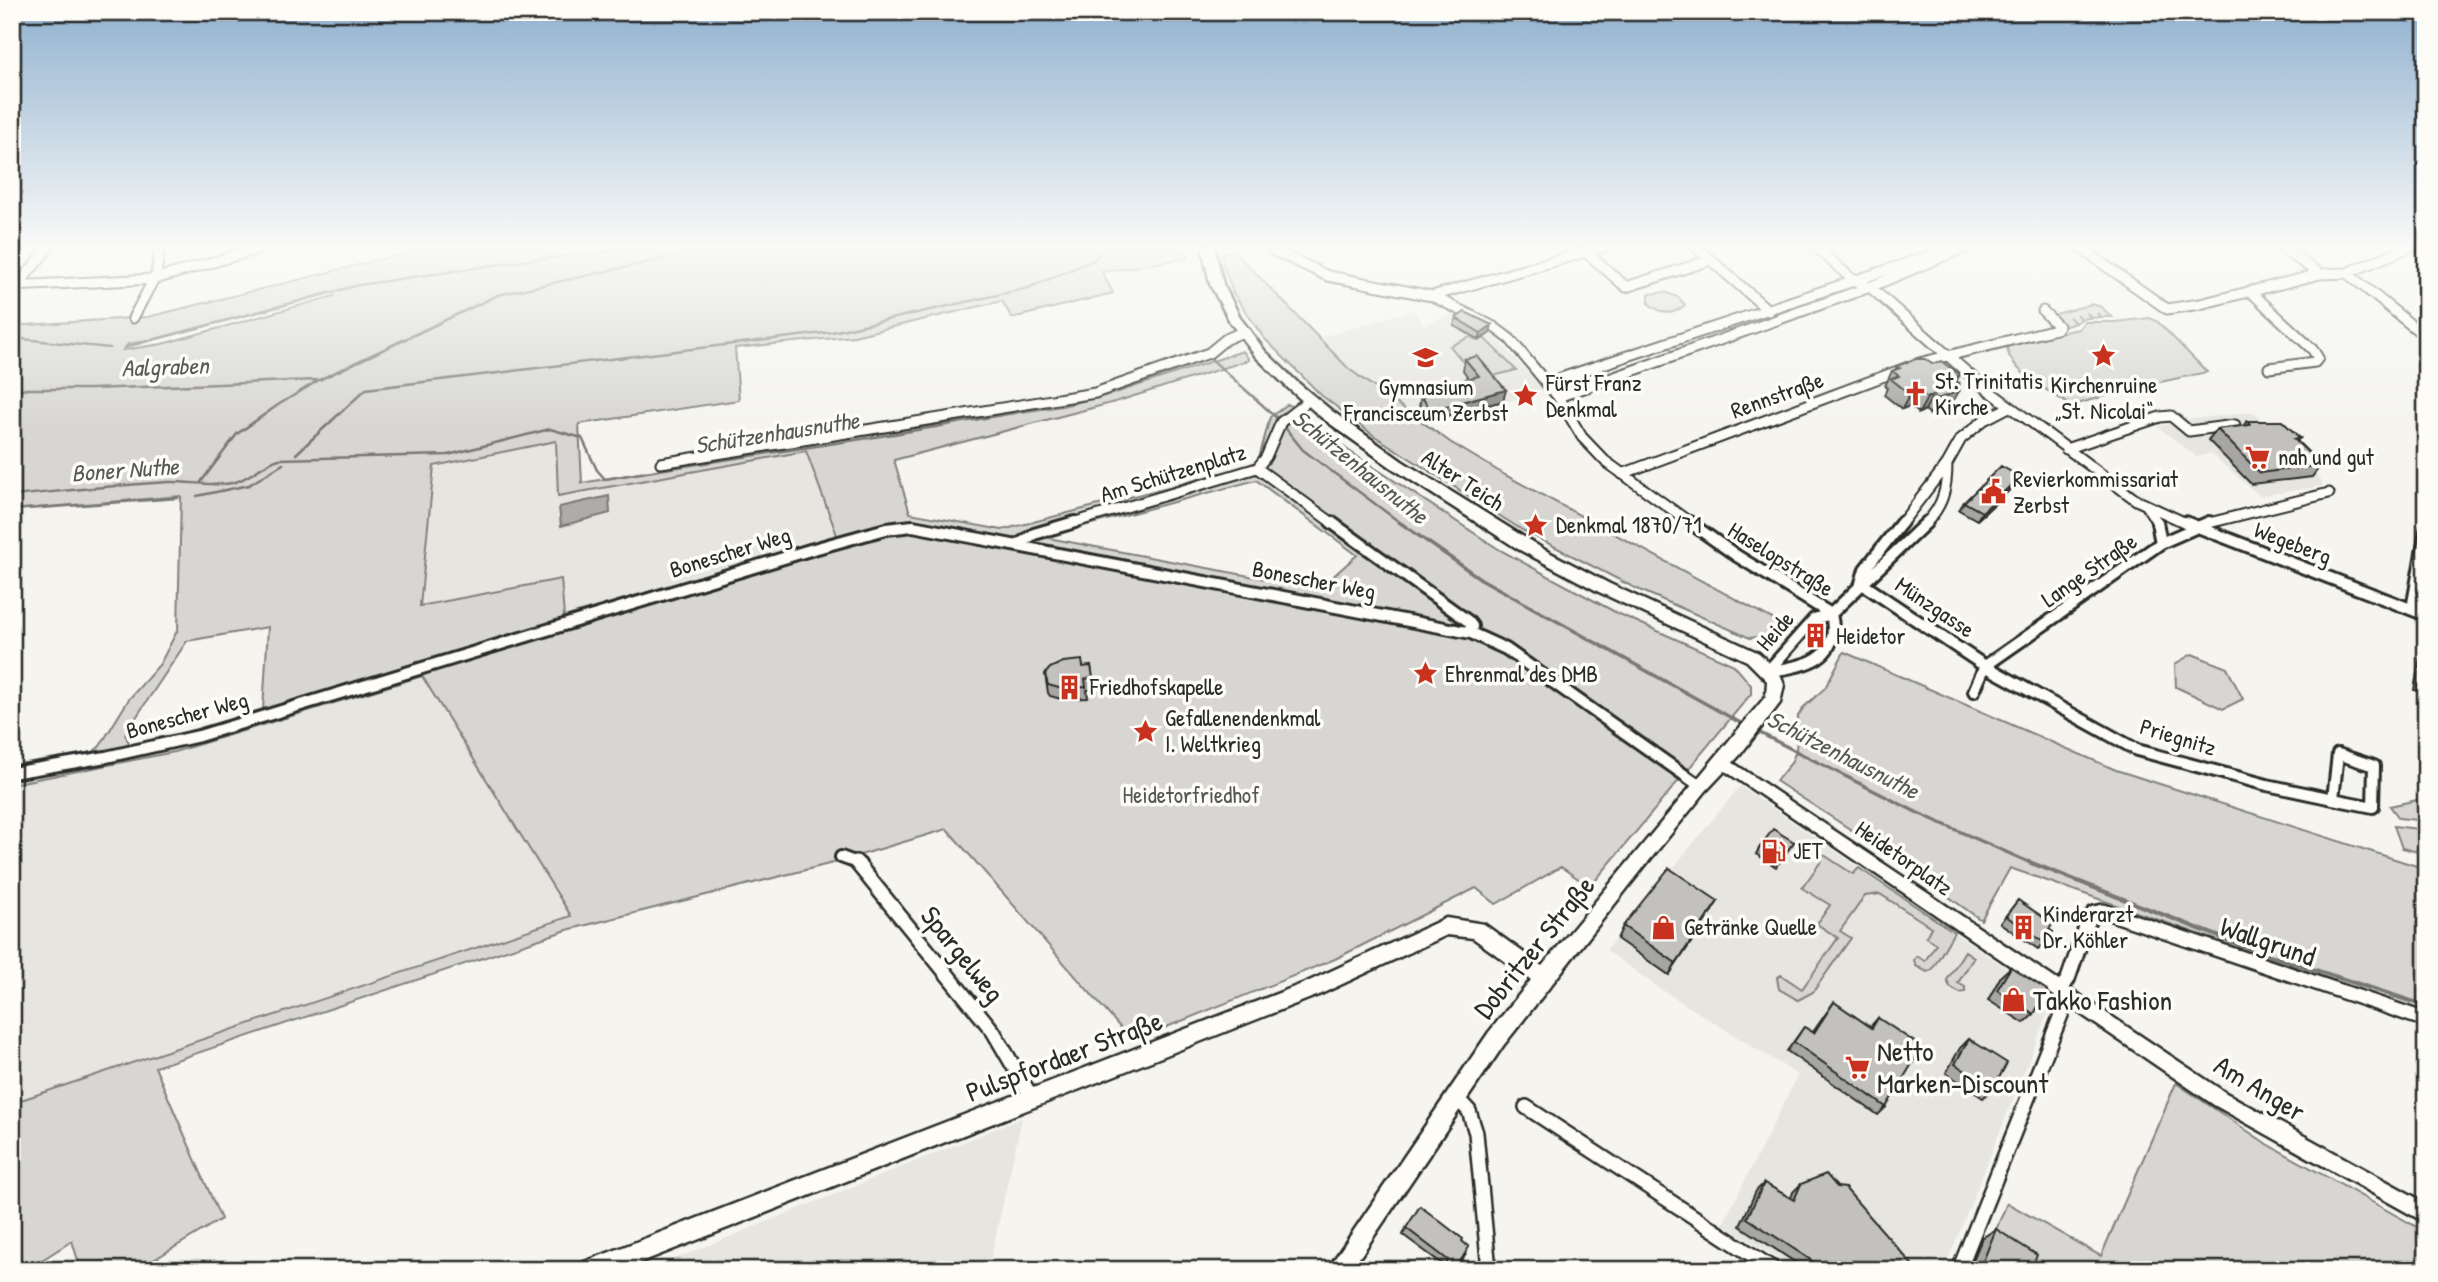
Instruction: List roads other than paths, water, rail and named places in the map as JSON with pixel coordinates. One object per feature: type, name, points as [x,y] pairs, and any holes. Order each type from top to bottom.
[{"type":"main road","name":"Alter Teich","points":[[1230,306],[1245,331],[1270,362],[1308,401],[1362,442],[1512,539],[1625,598],[1753,657],[1768,671]]},
{"type":"main road","name":"Dobritzer Straße","points":[[1338,1270],[1455,1096],[1700,786],[1729,756],[1759,718],[1776,693],[1774,678],[1768,671]]},
{"type":"main road","name":"Pulspfordaer Straße","points":[[592,1270],[1314,988],[1447,926],[1476,930],[1545,979]]},
{"type":"street","points":[[133,318],[140,306]]},
{"type":"street","name":"Haselopstraße","points":[[1451,306],[1502,333],[1558,397],[1588,445],[1622,474],[1737,556],[1831,614]]},
{"type":"street","points":[[1762,306],[1779,320]]},
{"type":"street","points":[[1546,383],[1779,306]]},
{"type":"street","points":[[1558,397],[1818,306]]},
{"type":"street","name":"Wegeberg","points":[[1891,306],[2010,407],[2146,506],[2426,615]]},
{"type":"street","points":[[2163,306],[2167,309],[2181,306]]},
{"type":"street","points":[[2265,306],[2313,350],[2318,358],[2315,362],[2269,368]]},
{"type":"street","points":[[2388,306],[2426,337]]},
{"type":"street","name":"Rennstraße","points":[[1622,474],[1919,363],[2058,328],[2043,311]]},
{"type":"street","points":[[661,463],[1095,393],[1209,353],[1226,339],[1245,331]]},
{"type":"street","name":"Am Schützenplatz","points":[[1018,545],[1034,534],[1257,468],[1265,462],[1276,430],[1284,419],[1308,401]]},
{"type":"street","name":"Heide","points":[[1861,583],[1865,569],[1947,464],[1961,439],[1971,429],[2010,407]]},
{"type":"street","points":[[2066,449],[2160,417],[2171,416],[2189,431],[2235,425]]},
{"type":"street","name":"Heide","points":[[1768,671],[1814,619],[1831,614],[1937,512],[1947,488],[1947,464]]},
{"type":"street","name":"Bonescher Weg","points":[[1257,468],[1468,621],[1472,626],[1471,633]]},
{"type":"street","name":"Lange Straße","points":[[1985,666],[2161,542],[2194,526],[2234,514],[2329,493]]},
{"type":"street","name":"Wegeberg","points":[[2146,506],[2160,525],[2161,542]]},
{"type":"street","name":"Bonescher Weg","points":[[12,773],[106,757],[199,736],[886,529],[926,527],[1471,633],[1506,649],[1700,786]]},
{"type":"street","points":[[2412,609],[2426,531]]},
{"type":"street","name":"Münzgasse","points":[[1861,583],[1985,666]]},
{"type":"street","name":"Heide","points":[[1768,671],[1808,665],[1820,656],[1830,645],[1833,634],[1831,614]]},
{"type":"street","points":[[1974,691],[1985,666]]},
{"type":"street","name":"Priegnitz","points":[[1985,666],[2137,750],[2333,800],[2373,807],[2374,766],[2338,754],[2333,800]]},
{"type":"street","name":"Heidetorplatz","points":[[1729,756],[2066,995]]},
{"type":"street","name":"Spargelweg","points":[[841,857],[859,863],[957,984],[993,1031],[1032,1098]]},
{"type":"street","name":"Wallgrund","points":[[2066,995],[2068,979],[2088,921],[2094,913],[2103,911],[2426,1020]]},
{"type":"street","points":[[1959,1270],[2063,1010],[2066,995]]},
{"type":"street","name":"Am Anger","points":[[2066,995],[2246,1115],[2426,1214]]},
{"type":"street","points":[[1455,1096],[1469,1111],[1476,1133],[1489,1270]]},
{"type":"street","points":[[1526,1107],[1775,1270]]},
{"type":"waterway","points":[[126,347],[281,306]]},
{"type":"waterway","name":"Boner Nuthe","points":[[201,482],[237,434],[278,405],[319,380],[475,306]]},
{"type":"waterway","points":[[296,454],[366,389],[832,332],[949,306]]},
{"type":"waterway","points":[[12,338],[110,348]]},
{"type":"waterway","name":"Schützenhausnuthe","points":[[1209,357],[1278,419],[1303,450],[1402,524]]},
{"type":"waterway","name":"Schützenhausnuthe","points":[[12,496],[168,482],[224,484],[244,479],[279,459],[448,455],[550,429],[582,438],[597,470],[605,479],[1022,411],[1110,391],[1195,362]]},
{"type":"waterway","name":"Aalgraben","points":[[12,389],[91,389],[318,380]]},
{"type":"waterway","points":[[197,496],[249,485],[283,464]]},
{"type":"waterway","points":[[12,510],[178,498]]},
{"type":"waterway","name":"Schützenhausnuthe","points":[[1399,522],[1481,579],[1746,726]]},
{"type":"waterway","name":"Schützenhausnuthe","points":[[1756,731],[1918,813],[2033,864]]},
{"type":"waterway","name":"Schützenhausnuthe","points":[[2029,862],[2253,950],[2426,1006]]},
{"type":"place","name":"Kirchenruine „St. Nicolai“","points":[[2104,355]]},
{"type":"place","name":"Gymnasium Francisceum Zerbst","points":[[1426,357]]},
{"type":"place","name":"St. Trinitatis Kirche","points":[[1915,394]]},
{"type":"place","name":"Fürst Franz Denkmal","points":[[1526,396]]},
{"type":"place","name":"nah und gut","points":[[2258,457]]},
{"type":"place","name":"Revierkommissariat Zerbst","points":[[1993,492]]},
{"type":"place","name":"Denkmal 1870/71","points":[[1536,525]]},
{"type":"place","name":"Heidetor","points":[[1816,636]]},
{"type":"place","name":"Ehrenmal des DMB","points":[[1425,674]]},
{"type":"place","name":"Friedhofskapelle","points":[[1070,687]]},
{"type":"place","name":"Gefallenendenkmal I. Weltkrieg","points":[[1145,731]]},
{"type":"place","name":"JET","points":[[1773,851]]},
{"type":"place","name":"Getränke Quelle","points":[[1664,927]]},
{"type":"place","name":"Kinderarzt Dr. Köhler","points":[[2023,927]]},
{"type":"place","name":"Takko Fashion","points":[[2013,1000]]},
{"type":"place","name":"Netto Marken-Discount","points":[[1857,1067]]},
{"type":"park label","name":"Heidetorfriedhof","points":[[1191,795]]}]
